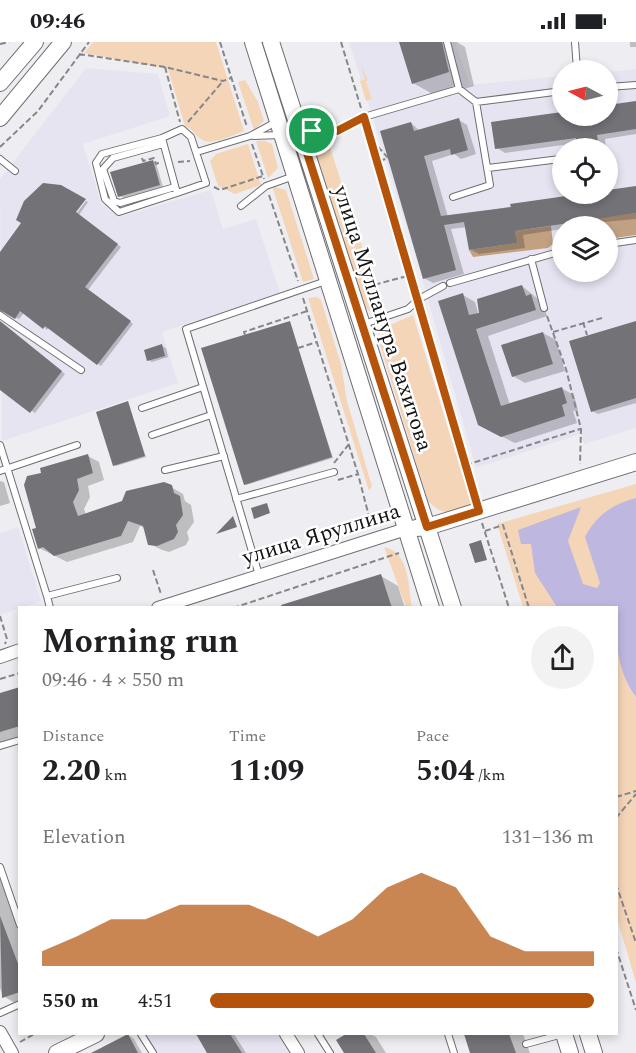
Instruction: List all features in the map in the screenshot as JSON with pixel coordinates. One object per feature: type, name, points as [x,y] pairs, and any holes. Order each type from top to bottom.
[{"type":"main road","points":[[0,118],[63,42]]},
{"type":"main road","name":"улица Мулланура Вахитова","points":[[253,42],[430,606]]},
{"type":"main road","name":"улица Мулланура Вахитова","points":[[272,42],[452,606]]},
{"type":"main road","points":[[0,83],[29,45]]},
{"type":"main road","name":"улица Яруллина","points":[[406,529],[427,527],[636,462]]},
{"type":"main road","points":[[57,1053],[94,1035]]},
{"type":"main road","points":[[564,1035],[570,1053]]},
{"type":"main road","points":[[588,1035],[594,1053]]},
{"type":"street","name":"улица Яруллина","points":[[160,602],[259,575],[406,529]]},
{"type":"street","points":[[0,657],[18,651]]},
{"type":"street","points":[[0,1032],[15,1048]]},
{"type":"street","points":[[287,1035],[298,1053]]},
{"type":"lane","points":[[447,42],[459,89],[476,102],[490,184],[453,197]]},
{"type":"lane","points":[[575,42],[576,60]]},
{"type":"lane","points":[[618,86],[636,85]]},
{"type":"lane","points":[[302,137],[330,129],[337,131],[364,117],[459,89]]},
{"type":"lane","points":[[476,102],[552,92]]},
{"type":"lane","points":[[197,152],[280,128]]},
{"type":"lane","points":[[250,136],[280,128]]},
{"type":"lane","points":[[182,129],[191,137],[206,183],[120,203],[114,201],[103,169],[113,158],[163,141],[182,129]]},
{"type":"lane","points":[[302,137],[330,129]]},
{"type":"lane","points":[[163,141],[176,190]]},
{"type":"lane","points":[[0,159],[15,171]]},
{"type":"lane","points":[[488,168],[552,160]]},
{"type":"lane","points":[[241,206],[266,186],[295,176]]},
{"type":"lane","points":[[618,243],[636,240]]},
{"type":"lane","points":[[362,324],[408,309],[418,299],[446,284],[552,254]]},
{"type":"lane","points":[[531,259],[544,308]]},
{"type":"lane","points":[[259,575],[186,329],[329,280]]},
{"type":"lane","points":[[0,315],[81,370]]},
{"type":"lane","points":[[142,408],[203,387]]},
{"type":"lane","points":[[152,435],[212,415]]},
{"type":"lane","points":[[0,445],[50,606]]},
{"type":"lane","points":[[0,471],[77,445]]},
{"type":"lane","points":[[165,470],[224,456]]},
{"type":"lane","points":[[236,499],[334,472]]},
{"type":"lane","points":[[47,596],[117,578]]},
{"type":"lane","points":[[0,746],[18,741]]},
{"type":"lane","points":[[0,867],[18,920]]},
{"type":"lane","points":[[0,1013],[18,1005]]},
{"type":"lane","points":[[142,1035],[153,1053]]},
{"type":"lane","points":[[319,1035],[330,1053]]},
{"type":"lane","points":[[448,1035],[454,1053]]},
{"type":"lane","points":[[526,1044],[560,1035]]},
{"type":"path","points":[[0,44],[9,42]]},
{"type":"path","points":[[0,147],[38,111],[89,42]]},
{"type":"path","points":[[220,42],[301,290],[358,474],[372,528]]},
{"type":"path","points":[[341,42],[507,606]]},
{"type":"path","points":[[80,54],[165,67],[224,81]]},
{"type":"path","points":[[165,67],[182,129]]},
{"type":"path","points":[[182,129],[224,81],[231,78]]},
{"type":"path","points":[[370,138],[388,158],[377,162]]},
{"type":"path","points":[[206,183],[219,190],[263,176]]},
{"type":"path","points":[[366,287],[411,275]]},
{"type":"path","points":[[544,308],[566,369],[581,429],[580,469]]},
{"type":"path","points":[[245,335],[244,332],[307,311]]},
{"type":"path","points":[[553,332],[602,318]]},
{"type":"path","points":[[584,322],[587,335]]},
{"type":"path","points":[[298,348],[317,342]]},
{"type":"path","points":[[466,465],[581,429]]},
{"type":"path","points":[[484,531],[503,525],[528,606]]},
{"type":"path","points":[[239,606],[403,551]]},
{"type":"path","points":[[153,570],[160,602]]},
{"type":"path","points":[[0,616],[7,639],[4,645],[0,646]]},
{"type":"path","points":[[0,679],[18,674]]},
{"type":"path","points":[[618,796],[636,792]]},
{"type":"path","points":[[618,815],[636,792]]},
{"type":"path","points":[[618,890],[636,943]]},
{"type":"path","points":[[618,954],[636,1010]]},
{"type":"path","points":[[632,997],[636,996]]},
{"type":"path","points":[[15,1048],[33,1035]]},
{"type":"shaded area","points":[[93,42],[216,42],[244,131],[216,141],[201,139],[185,126],[168,69],[84,53]]},
{"type":"shaded area","points":[[349,42],[455,42],[470,85],[552,77],[552,126],[618,126],[618,71],[636,69],[636,428],[584,444],[581,434],[476,468],[413,247]]},
{"type":"shaded area","points":[[361,66],[368,80],[366,82],[372,99],[366,101],[360,81],[365,79]]},
{"type":"shaded area","points":[[86,68],[158,74],[170,116],[83,144],[101,203],[119,217],[211,190],[223,229],[256,219],[280,293],[162,332],[178,383],[2,441],[0,179]]},
{"type":"shaded area","points":[[245,80],[258,102],[264,121],[254,130],[238,82]]},
{"type":"shaded area","points":[[327,138],[383,312],[373,315],[365,307],[313,147]]},
{"type":"shaded area","points":[[256,141],[272,144],[278,168],[268,178]]},
{"type":"shaded area","points":[[248,144],[261,185],[235,194],[218,186],[210,161],[216,154]]},
{"type":"shaded area","points":[[272,186],[286,190],[314,279],[303,282]]},
{"type":"shaded area","points":[[636,213],[636,235],[618,238],[618,216],[614,216]]},
{"type":"shaded area","points":[[551,226],[552,245],[548,248],[473,257],[469,250],[516,243],[515,231]]},
{"type":"shaded area","points":[[317,297],[321,300],[341,364],[347,401],[372,486],[369,491],[308,298]]},
{"type":"shaded area","points":[[413,315],[472,506],[453,512],[439,510],[428,501],[380,345],[383,328]]},
{"type":"shaded area","points":[[636,484],[636,983],[618,921],[618,606],[523,606],[497,524]]},
{"type":"shaded area","points":[[636,498],[636,697],[624,676],[618,654],[618,606],[556,606],[535,573],[531,544],[521,544],[518,530],[581,507],[568,541],[583,584],[597,588],[600,583],[585,537],[600,517],[619,504]]},
{"type":"shaded area","points":[[18,527],[41,601],[18,606],[18,609],[0,615],[0,533]]},
{"type":"shaded area","points":[[384,547],[393,550],[399,556],[406,571],[412,606],[406,606]]},
{"type":"shaded area","points":[[147,1035],[279,1035],[290,1053],[157,1053]]},
{"type":"building","points":[[399,42],[442,42],[449,72],[412,84]]},
{"type":"building","points":[[636,101],[636,129],[597,135],[597,138],[552,138],[552,141],[495,149],[491,122],[552,113],[552,126],[618,126],[618,104]]},
{"type":"building","points":[[459,118],[468,150],[451,155],[450,149],[424,156],[441,216],[511,207],[510,204],[552,198],[552,204],[618,204],[618,189],[636,186],[636,213],[616,216],[552,216],[552,225],[515,231],[517,243],[469,250],[464,222],[444,225],[456,270],[423,279],[380,131],[411,122],[414,131]]},
{"type":"building","points":[[153,160],[160,185],[118,197],[110,172]]},
{"type":"building","points":[[43,183],[61,185],[86,199],[76,212],[118,244],[85,287],[131,321],[97,365],[45,326],[43,329],[20,311],[15,319],[0,310],[0,252],[21,223],[16,220],[24,201]]},
{"type":"building","points":[[522,285],[526,296],[531,294],[536,310],[476,329],[501,406],[562,387],[567,403],[562,405],[565,416],[501,437],[478,425],[438,301],[463,293],[469,315],[479,313],[477,299]]},
{"type":"building","points":[[0,321],[62,371],[30,413],[0,390]]},
{"type":"building","points":[[290,321],[332,457],[244,485],[201,348]]},
{"type":"building","points":[[636,321],[636,398],[591,412],[569,341]]},
{"type":"building","points":[[543,332],[553,364],[512,377],[501,345]]},
{"type":"building","points":[[162,344],[165,356],[147,361],[144,350]]},
{"type":"building","points":[[128,401],[145,456],[113,466],[96,412]]},
{"type":"building","points":[[88,454],[93,473],[77,479],[79,490],[73,502],[78,516],[122,501],[126,491],[164,482],[172,485],[174,493],[180,496],[183,515],[176,525],[178,532],[174,539],[157,546],[148,545],[143,526],[128,521],[121,536],[54,556],[43,547],[38,549],[32,529],[36,528],[24,485],[27,476],[41,473],[40,468]]},
{"type":"building","points":[[267,503],[270,513],[254,519],[251,508]]},
{"type":"building","points":[[233,516],[237,527],[216,534]]},
{"type":"building","points":[[481,540],[487,560],[475,563],[469,544]]},
{"type":"building","points":[[381,574],[391,606],[281,606]]},
{"type":"building","points":[[18,688],[18,727],[0,732],[0,693]]},
{"type":"building","points":[[0,916],[18,964],[18,993],[2,998]]},
{"type":"building","points":[[129,1035],[138,1053],[91,1053]]},
{"type":"building","points":[[197,1035],[231,1035],[242,1053],[207,1053]]},
{"type":"building","points":[[344,1035],[365,1035],[376,1053],[344,1053],[336,1040]]},
{"type":"building","points":[[464,1035],[509,1035],[516,1053],[470,1053]]},
{"type":"route","points":[[364,117],[479,511],[427,527],[300,131],[312,131],[330,129],[337,131],[364,117]]}]
